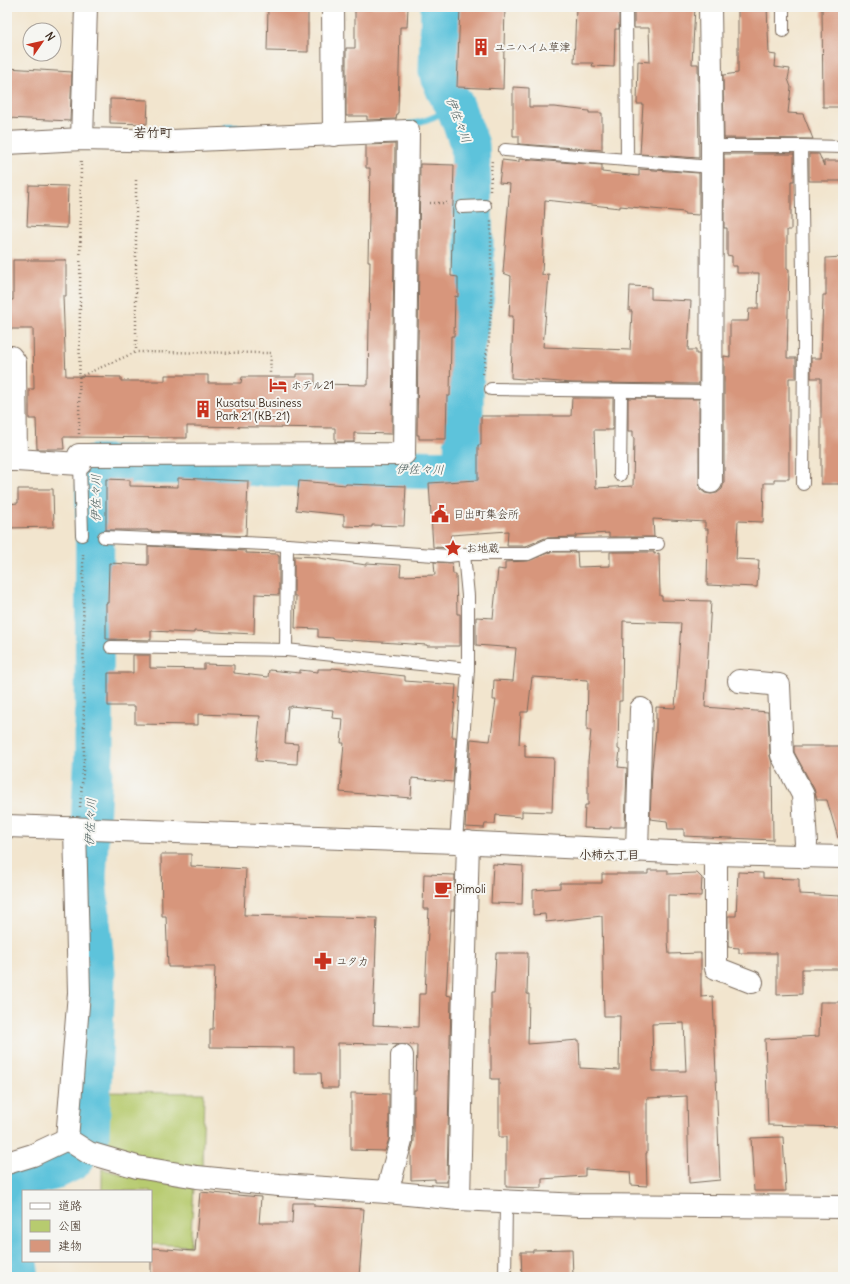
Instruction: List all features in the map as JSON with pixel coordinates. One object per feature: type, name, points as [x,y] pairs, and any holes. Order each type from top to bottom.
[{"type":"street","points":[[82,139],[86,7]]},
{"type":"street","points":[[333,7],[334,135]]},
{"type":"street","points":[[710,7],[712,146],[710,482]]},
{"type":"street","points":[[7,143],[82,139],[172,141],[408,131],[404,454],[11,460],[15,362],[11,357],[7,357]]},
{"type":"street","points":[[739,681],[779,685],[782,755],[803,795],[806,843],[805,857]]},
{"type":"street","points":[[637,851],[641,709]]},
{"type":"street","points":[[7,826],[84,823],[637,851],[843,857]]},
{"type":"street","points":[[67,1140],[79,993],[84,823]]},
{"type":"street","points":[[460,1199],[462,1063],[462,842]]},
{"type":"street","points":[[716,854],[716,968],[752,982]]},
{"type":"street","points":[[387,1192],[401,1140],[402,1056]]},
{"type":"street","points":[[67,1140],[89,1153],[137,1167],[197,1177],[279,1185],[387,1192],[460,1199],[580,1205],[656,1207],[843,1207]]},
{"type":"street","points":[[7,1163],[33,1155],[67,1140]]},
{"type":"lane","points":[[626,7],[627,160]]},
{"type":"lane","points":[[783,7],[783,31]]},
{"type":"lane","points":[[712,146],[800,146],[843,148]]},
{"type":"lane","points":[[800,146],[804,337],[802,484]]},
{"type":"lane","points":[[505,150],[712,167]]},
{"type":"lane","points":[[462,207],[484,206]]},
{"type":"lane","points":[[491,389],[710,392]]},
{"type":"lane","points":[[620,475],[621,391]]},
{"type":"lane","points":[[80,460],[82,535]]},
{"type":"lane","points":[[104,537],[287,545],[449,556],[464,554],[528,554],[548,545],[658,544]]},
{"type":"lane","points":[[286,650],[287,545]]},
{"type":"lane","points":[[462,842],[468,669],[468,596],[464,554]]},
{"type":"lane","points":[[111,647],[286,650],[468,669]]},
{"type":"lane","points":[[505,1277],[506,1202]]},
{"type":"path","points":[[80,460],[79,377],[82,139]]},
{"type":"path","points":[[491,389],[487,386],[483,378],[489,340],[491,306],[491,221],[490,214],[484,206],[489,201],[491,161],[494,154],[505,150]]},
{"type":"path","points":[[136,180],[136,352]]},
{"type":"path","points":[[407,202],[453,203],[462,207]]},
{"type":"path","points":[[79,377],[136,352],[271,353],[270,373]]},
{"type":"path","points":[[82,535],[84,823]]},
{"type":"green space","points":[[99,1092],[204,1093],[202,1169],[125,1155],[95,1145],[98,1130]]},
{"type":"green space","points":[[102,1169],[143,1179],[194,1188],[190,1246],[152,1244],[152,1190],[102,1190]]},
{"type":"building","points":[[268,7],[308,7],[308,52],[267,51]]},
{"type":"building","points":[[355,7],[408,7],[407,27],[400,27],[398,113],[396,119],[367,120],[367,116],[346,116],[346,48],[355,48]]},
{"type":"building","name":"ユニハイム草津","points":[[460,7],[505,7],[503,89],[457,87]]},
{"type":"building","points":[[576,7],[619,7],[619,29],[615,29],[614,67],[592,66],[593,63],[574,63]]},
{"type":"building","points":[[634,7],[695,7],[692,64],[698,64],[699,158],[640,154],[643,104],[637,104],[638,61],[650,62],[649,28],[634,28]]},
{"type":"building","points":[[738,7],[767,7],[769,54],[776,55],[775,67],[790,69],[788,79],[791,87],[788,113],[803,114],[813,139],[724,138],[723,75],[738,73]]},
{"type":"building","points":[[822,7],[843,7],[843,107],[823,107]]},
{"type":"building","points":[[7,68],[72,72],[70,121],[7,118]]},
{"type":"building","points":[[513,87],[529,88],[529,107],[554,107],[589,111],[589,113],[602,113],[602,150],[519,144],[519,136],[513,136]]},
{"type":"building","points":[[110,99],[148,100],[147,124],[110,123]]},
{"type":"building","points":[[395,144],[392,434],[354,433],[354,442],[335,442],[335,428],[187,426],[187,438],[63,437],[64,449],[37,449],[36,419],[29,419],[29,389],[34,389],[33,329],[7,329],[7,300],[13,300],[13,260],[66,260],[66,296],[63,296],[66,376],[121,377],[121,381],[165,381],[165,375],[208,375],[208,383],[241,383],[242,377],[296,377],[296,374],[315,374],[315,384],[368,385],[370,168],[366,168],[366,145]]},
{"type":"building","points":[[724,154],[794,154],[794,181],[791,181],[791,230],[787,230],[787,269],[789,269],[787,358],[796,358],[796,378],[789,378],[789,479],[774,479],[774,483],[764,483],[763,522],[738,521],[736,559],[759,560],[757,587],[707,585],[708,529],[705,529],[705,522],[653,519],[654,537],[609,537],[609,533],[576,535],[576,537],[545,538],[526,546],[507,546],[508,531],[451,535],[452,548],[433,547],[429,483],[478,480],[478,445],[481,445],[481,416],[571,416],[572,398],[613,398],[613,430],[594,430],[596,488],[633,486],[634,438],[633,431],[628,431],[628,398],[699,399],[700,489],[705,493],[711,494],[717,493],[722,489],[724,482],[724,356],[730,357],[730,321],[748,321],[749,309],[758,309],[759,273],[737,273],[737,266],[732,266],[732,256],[727,255],[727,228],[724,228]]},
{"type":"building","points":[[809,154],[819,154],[824,166],[824,161],[843,161],[843,181],[809,181]]},
{"type":"building","points":[[519,159],[602,165],[602,172],[639,176],[639,169],[699,173],[699,215],[684,214],[684,212],[620,206],[620,208],[545,200],[542,275],[549,274],[543,347],[630,350],[632,311],[629,311],[630,286],[651,287],[651,299],[691,301],[688,350],[696,350],[696,354],[699,354],[699,384],[572,383],[511,378],[513,316],[509,316],[511,276],[503,273],[510,184],[499,183],[502,160],[519,162]]},
{"type":"building","points":[[420,164],[454,165],[451,276],[458,277],[458,297],[455,296],[454,336],[451,336],[450,396],[447,396],[446,439],[419,439],[419,435],[417,435]]},
{"type":"building","points":[[29,185],[68,186],[67,228],[27,226]]},
{"type":"building","points":[[843,257],[843,484],[821,484],[821,378],[811,378],[811,358],[821,358],[823,295],[826,295],[826,258]]},
{"type":"building","points":[[178,478],[248,481],[246,536],[148,530],[106,530],[106,479],[130,480],[130,486],[178,487]]},
{"type":"building","points":[[299,481],[346,485],[406,486],[404,526],[344,526],[344,515],[296,510]]},
{"type":"building","points":[[18,489],[53,489],[54,527],[7,528],[7,504],[18,503]]},
{"type":"building","points":[[148,546],[278,554],[279,595],[255,594],[254,634],[194,631],[194,633],[151,631],[151,640],[106,639],[106,603],[108,603],[109,563],[148,565]]},
{"type":"building","points":[[550,552],[577,552],[578,567],[610,566],[610,552],[659,553],[660,596],[662,596],[662,600],[711,601],[705,707],[768,712],[770,756],[772,763],[773,840],[684,836],[684,829],[668,829],[667,821],[650,819],[652,769],[656,730],[656,707],[675,708],[681,623],[623,621],[622,701],[619,701],[618,749],[620,750],[618,767],[627,768],[625,827],[610,827],[610,829],[584,828],[585,805],[588,805],[588,761],[591,730],[587,730],[588,680],[532,677],[528,712],[521,712],[519,744],[525,745],[525,757],[554,758],[552,812],[522,811],[522,817],[496,815],[495,824],[485,824],[484,828],[465,827],[471,739],[490,741],[496,700],[493,700],[494,680],[513,681],[516,648],[476,645],[476,617],[493,618],[498,569],[505,570],[505,562],[528,561]]},
{"type":"building","points":[[294,556],[319,557],[366,565],[366,563],[401,565],[400,576],[435,575],[434,562],[452,563],[453,574],[456,574],[457,614],[460,614],[459,646],[427,646],[333,639],[318,637],[318,629],[295,628],[296,596],[294,596]]},
{"type":"building","points":[[133,655],[150,655],[150,668],[204,669],[204,664],[234,665],[234,673],[268,677],[269,670],[300,673],[300,670],[318,672],[318,669],[332,668],[405,676],[405,681],[456,685],[452,737],[456,737],[453,782],[412,778],[411,798],[340,792],[344,743],[341,743],[343,719],[332,718],[333,710],[288,707],[285,743],[298,744],[297,764],[256,761],[260,716],[198,714],[198,725],[135,724],[135,706],[108,706],[108,673],[133,673]]},
{"type":"building","points":[[794,746],[843,746],[843,837],[838,838],[827,800],[817,800],[814,789],[794,752]]},
{"type":"building","points":[[161,854],[191,854],[191,866],[246,869],[244,915],[377,918],[373,1025],[418,1027],[419,994],[425,994],[429,909],[423,909],[424,874],[455,875],[454,910],[451,910],[446,995],[451,996],[447,1182],[435,1182],[435,1179],[411,1180],[411,1152],[414,1141],[414,1090],[416,1090],[417,1045],[338,1043],[338,1088],[322,1088],[321,1073],[294,1073],[294,1048],[210,1047],[210,1029],[213,1029],[215,967],[168,967],[166,916],[162,916]]},
{"type":"building","points":[[493,864],[523,866],[522,904],[491,903]]},
{"type":"building","points":[[648,870],[668,870],[668,874],[697,873],[702,878],[701,896],[668,895],[668,941],[669,954],[701,953],[701,997],[713,996],[720,1180],[689,1183],[687,1096],[647,1098],[647,1186],[631,1185],[630,1172],[585,1169],[585,1176],[542,1179],[542,1188],[506,1187],[506,1137],[499,1137],[499,1079],[491,1079],[491,993],[494,993],[496,953],[528,953],[528,1044],[579,1040],[580,1068],[619,1070],[620,1016],[604,1016],[602,916],[546,922],[545,914],[533,915],[533,890],[560,888],[560,883],[602,883],[602,874],[648,874]],"holes":[[[684,1023],[686,1071],[653,1071],[652,1024]]]},
{"type":"building","points":[[738,872],[763,873],[763,878],[799,879],[799,894],[840,896],[841,934],[843,934],[843,969],[802,969],[802,994],[777,995],[777,953],[739,953],[739,948],[728,947],[728,916],[736,916]]},
{"type":"building","points":[[820,1002],[843,1002],[843,1127],[768,1125],[765,1039],[819,1036]]},
{"type":"building","points":[[351,1093],[389,1094],[389,1139],[385,1151],[351,1150]]},
{"type":"building","points":[[783,1137],[786,1191],[754,1191],[751,1138]]},
{"type":"building","points":[[200,1192],[261,1197],[259,1223],[292,1223],[293,1203],[314,1203],[314,1206],[364,1209],[359,1277],[151,1277],[152,1248],[195,1251]]},
{"type":"building","points":[[572,1249],[573,1277],[522,1277],[521,1252],[533,1252],[533,1250]]},
{"type":"waterway","name":"伊佐々川","points":[[20,1277],[16,1250],[18,1179],[53,1171],[73,1161],[90,1137],[96,973],[87,879],[94,752],[95,464],[463,470],[465,348],[476,289],[470,145],[455,106],[445,89],[438,71],[440,7]]},
{"type":"waterway","points":[[407,124],[426,120],[455,106]]},
{"type":"waterway","points":[[226,127],[244,127]]},
{"type":"place","name":"ユニハイム草津","points":[[481,47]]},
{"type":"place","name":"ホテル21","points":[[278,385]]},
{"type":"place","name":"Kusatsu Business Park 21 (KB-21)","points":[[203,409]]},
{"type":"place","name":"日出町集会所","points":[[440,514]]},
{"type":"place","name":"お地蔵","points":[[453,548]]},
{"type":"place","name":"Pimoli","points":[[443,889]]},
{"type":"place","name":"ユタカ","points":[[323,961]]},
{"type":"district","name":"若竹町","points":[[153,132]]},
{"type":"district","name":"小柿六丁目","points":[[609,854]]}]
